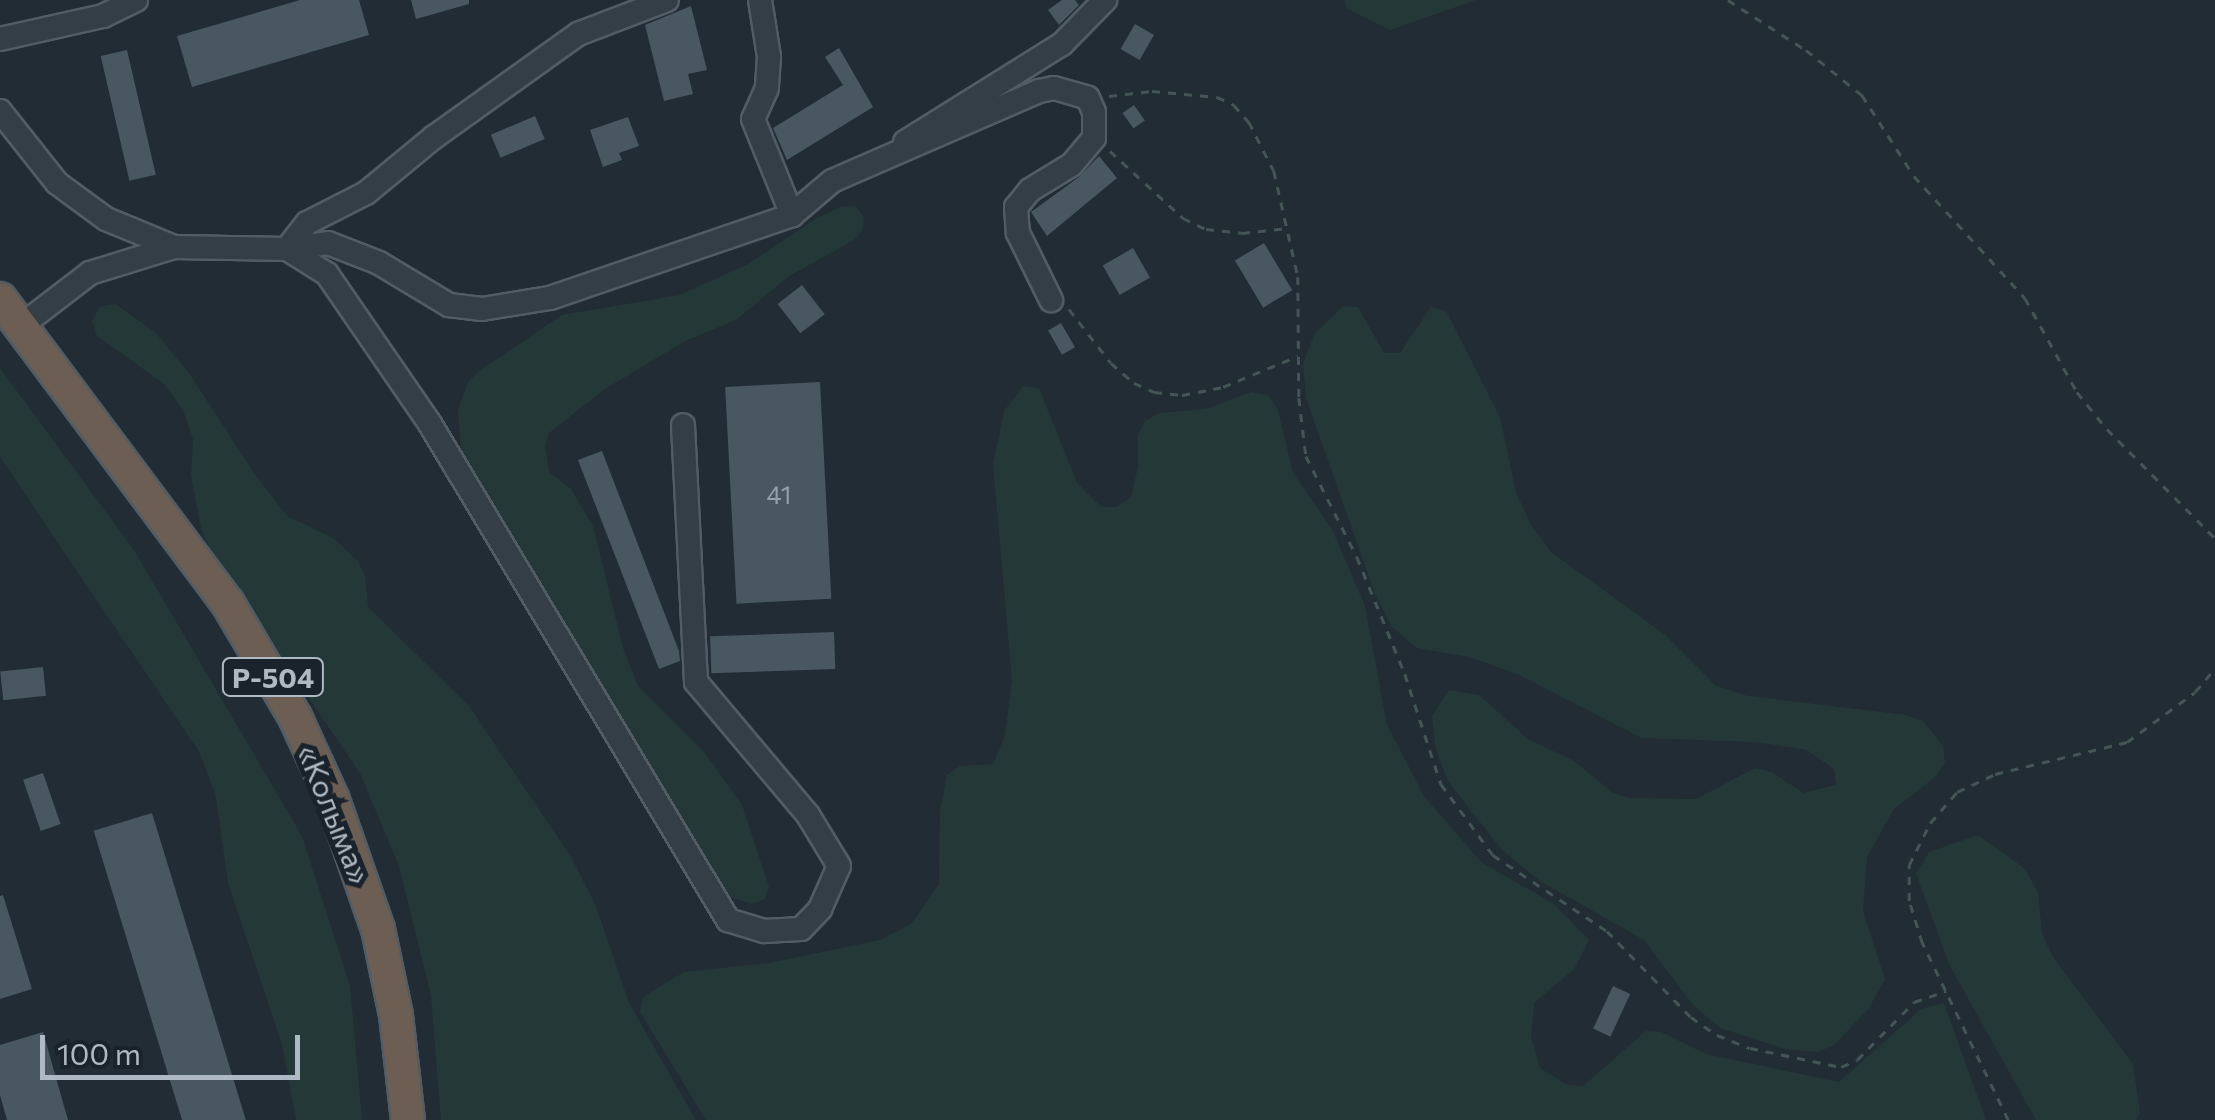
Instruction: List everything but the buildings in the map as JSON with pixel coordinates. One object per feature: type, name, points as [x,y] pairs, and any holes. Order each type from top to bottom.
[{"type":"highway","name":"«Колыма»","points":[[0,299],[227,602],[316,760],[378,929],[396,1015],[408,1120]]},
{"type":"lane","points":[[0,39],[103,16],[136,0]]},
{"type":"lane","points":[[287,249],[307,223],[366,193],[434,137],[578,34],[667,0]]},
{"type":"lane","points":[[760,0],[769,58],[767,88],[753,120],[779,173],[792,216]]},
{"type":"lane","points":[[878,161],[956,106],[1062,44],[1104,0]]},
{"type":"lane","points":[[21,326],[90,273],[174,247],[287,249],[328,243],[379,263],[449,305],[482,309],[550,298],[792,216],[832,182],[932,142],[1039,91],[1054,88],[1088,98],[1094,112],[1094,138],[1071,164],[1030,190],[1016,207],[1018,233],[1051,300]]},
{"type":"lane","points":[[0,111],[57,183],[106,219],[174,247]]},
{"type":"lane","points":[[287,249],[328,274],[368,329],[504,544],[728,920],[764,931],[801,929],[820,908],[840,866],[808,815],[696,682],[683,424]]},
{"type":"path","points":[[1728,0],[1806,50],[1862,96],[1914,176],[2025,298],[2077,392],[2215,538]]},
{"type":"path","points":[[1088,98],[1152,91],[1194,92],[1234,105],[1249,122],[1274,171],[1290,228],[1298,277],[1298,398],[1306,456],[1357,557],[1398,657],[1441,784],[1493,856],[1607,931],[1691,1016],[1716,1035],[1750,1048],[1842,1067],[1857,1060],[1914,1002],[1946,991]]},
{"type":"path","points":[[1094,138],[1183,218],[1206,228],[1242,233],[1290,228]]},
{"type":"path","points":[[1051,300],[1073,312],[1111,362],[1134,383],[1154,392],[1182,396],[1223,388],[1299,356]]},
{"type":"path","points":[[2008,1120],[1922,943],[1909,901],[1909,865],[1930,823],[1958,792],[1994,774],[2127,742],[2195,692],[2215,668]]},
{"type":"green space","points":[[1345,0],[1476,0],[1390,30],[1346,8]]},
{"type":"green space","points":[[855,206],[864,217],[863,229],[854,240],[789,276],[736,320],[685,341],[605,389],[549,433],[545,446],[549,472],[571,489],[593,526],[623,648],[638,686],[705,753],[742,805],[769,887],[765,899],[752,904],[727,896],[462,462],[458,409],[468,382],[479,371],[562,315],[680,295],[750,263],[817,218],[841,207]]},
{"type":"green space","points":[[115,304],[155,332],[189,373],[287,516],[333,538],[357,560],[365,576],[368,607],[469,706],[571,857],[596,906],[629,1003],[696,1120],[441,1120],[431,996],[399,866],[360,773],[214,560],[201,528],[191,475],[193,439],[183,410],[164,384],[97,336],[92,321],[99,307]]},
{"type":"green space","points":[[1343,306],[1358,307],[1384,353],[1400,353],[1431,307],[1446,311],[1500,417],[1516,492],[1530,523],[1551,552],[1664,634],[1716,686],[1748,696],[1906,715],[1923,721],[1943,746],[1945,763],[1934,778],[1894,809],[1867,857],[1863,911],[1885,979],[1869,1008],[1834,1045],[1818,1052],[1786,1049],[1720,1028],[1693,1005],[1644,940],[1540,881],[1501,849],[1448,781],[1436,750],[1432,716],[1449,690],[1479,695],[1528,739],[1574,761],[1613,793],[1629,798],[1696,799],[1755,768],[1772,772],[1803,793],[1836,785],[1834,769],[1807,750],[1756,742],[1642,738],[1517,674],[1469,657],[1417,648],[1392,627],[1375,594],[1306,398],[1303,363],[1315,333]]},
{"type":"green space","points":[[0,368],[134,550],[302,836],[350,986],[362,1120],[296,1120],[282,1044],[228,883],[216,797],[200,753],[0,457]]},
{"type":"green space","points":[[1023,386],[1039,388],[1077,483],[1101,507],[1117,507],[1131,497],[1138,467],[1138,435],[1145,421],[1159,413],[1206,409],[1251,392],[1268,395],[1278,410],[1293,473],[1332,529],[1365,606],[1387,725],[1424,796],[1481,862],[1554,904],[1589,940],[1574,969],[1534,1003],[1531,1036],[1540,1068],[1567,1085],[1583,1086],[1646,1031],[1661,1032],[1706,1054],[1839,1082],[1921,1009],[1944,1003],[1986,1120],[706,1120],[640,1012],[643,997],[684,972],[769,963],[880,940],[911,924],[939,884],[940,811],[947,775],[960,766],[993,764],[1005,736],[1012,680],[993,464],[1004,411]]},
{"type":"green space","points":[[1978,835],[2024,868],[2038,892],[2042,934],[2053,957],[2133,1064],[2140,1114],[2135,1120],[2036,1120],[1950,966],[1916,874],[1929,852]]}]
